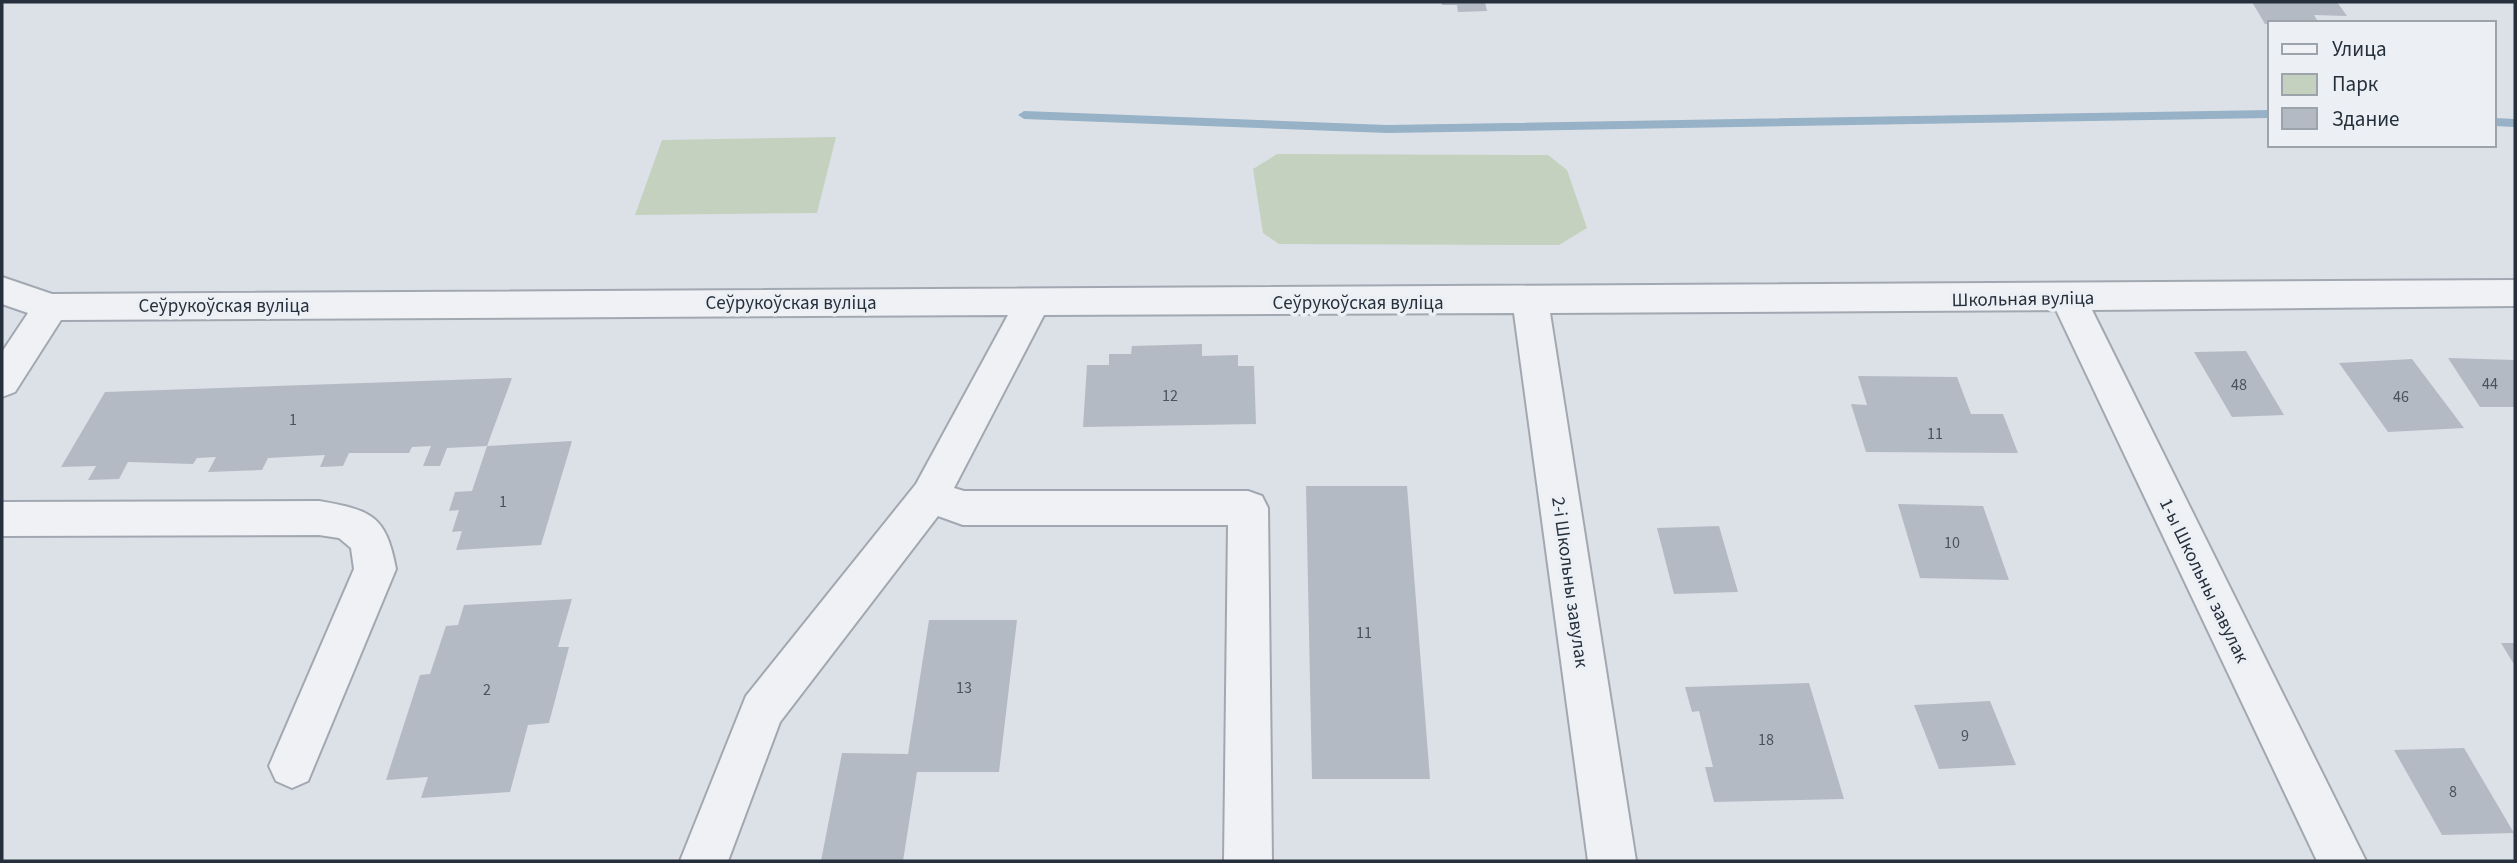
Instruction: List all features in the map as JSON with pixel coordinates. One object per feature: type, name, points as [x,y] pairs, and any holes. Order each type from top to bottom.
[{"type":"street","name":"Сеўрукоўская вуліца","points":[[2,290],[51,307],[1034,300],[1530,303]]},
{"type":"street","name":"Школьная вуліца","points":[[1530,303],[2515,293]]},
{"type":"street","name":"1-ы Школьны завулак","points":[[2068,298],[2342,861]]},
{"type":"street","points":[[704,861],[762,710],[930,496],[1034,300]]},
{"type":"street","name":"2-і Школьны завулак","points":[[1530,303],[1612,861]]},
{"type":"street","points":[[2,382],[51,307]]},
{"type":"street","points":[[930,496],[963,508],[1248,508],[1248,861]]},
{"type":"street","points":[[2,519],[319,518],[349,523],[370,540],[375,569],[292,766]]},
{"type":"green space","points":[[836,137],[817,213],[635,215],[662,140]]},
{"type":"green space","points":[[1277,154],[1548,155],[1567,170],[1587,228],[1559,245],[1279,244],[1263,233],[1253,169]]},
{"type":"building","points":[[1441,2],[1485,2],[1487,11],[1458,12],[1457,5],[1442,5]]},
{"type":"building","points":[[2252,2],[2337,2],[2347,16],[2314,15],[2318,21],[2268,21],[2265,24]]},
{"type":"building","points":[[1202,344],[1202,356],[1238,355],[1238,366],[1254,366],[1256,424],[1083,427],[1087,365],[1109,365],[1109,354],[1131,354],[1132,346]]},
{"type":"building","points":[[2246,351],[2284,415],[2232,417],[2194,352]]},
{"type":"building","points":[[2448,358],[2515,360],[2515,407],[2480,407]]},
{"type":"building","points":[[2412,359],[2464,428],[2388,432],[2339,363]]},
{"type":"building","points":[[1858,376],[1957,377],[1971,414],[2003,414],[2018,453],[1866,452],[1851,404],[1867,405]]},
{"type":"building","points":[[512,378],[487,446],[447,448],[440,466],[423,466],[431,446],[412,447],[409,453],[349,453],[343,466],[320,467],[325,455],[268,458],[262,470],[208,472],[216,457],[197,458],[193,464],[128,462],[119,479],[88,480],[96,466],[61,467],[105,392]]},
{"type":"building","points":[[572,441],[541,545],[456,550],[462,531],[452,532],[459,510],[449,511],[455,492],[472,491],[487,446]]},
{"type":"building","points":[[1306,486],[1407,486],[1430,779],[1312,779]]},
{"type":"building","points":[[1898,504],[1983,506],[2009,580],[1920,578]]},
{"type":"building","points":[[1719,526],[1738,592],[1674,594],[1657,528]]},
{"type":"building","points":[[572,599],[558,647],[569,647],[549,723],[528,725],[510,792],[421,798],[428,777],[386,780],[420,675],[430,674],[446,626],[458,625],[464,605]]},
{"type":"building","points":[[929,620],[1017,620],[999,772],[917,772],[903,861],[821,861],[842,753],[908,754]]},
{"type":"building","points":[[2501,643],[2515,643],[2515,666]]},
{"type":"building","points":[[1809,683],[1844,799],[1714,802],[1705,767],[1713,767],[1699,711],[1692,712],[1685,687]]},
{"type":"building","points":[[1990,701],[2016,765],[1939,769],[1914,705]]},
{"type":"building","points":[[2464,748],[2514,833],[2442,835],[2394,750]]},
{"type":"waterway","points":[[1024,115],[1387,129],[2268,114]]},
{"type":"waterway","points":[[2496,122],[2515,123]]}]
